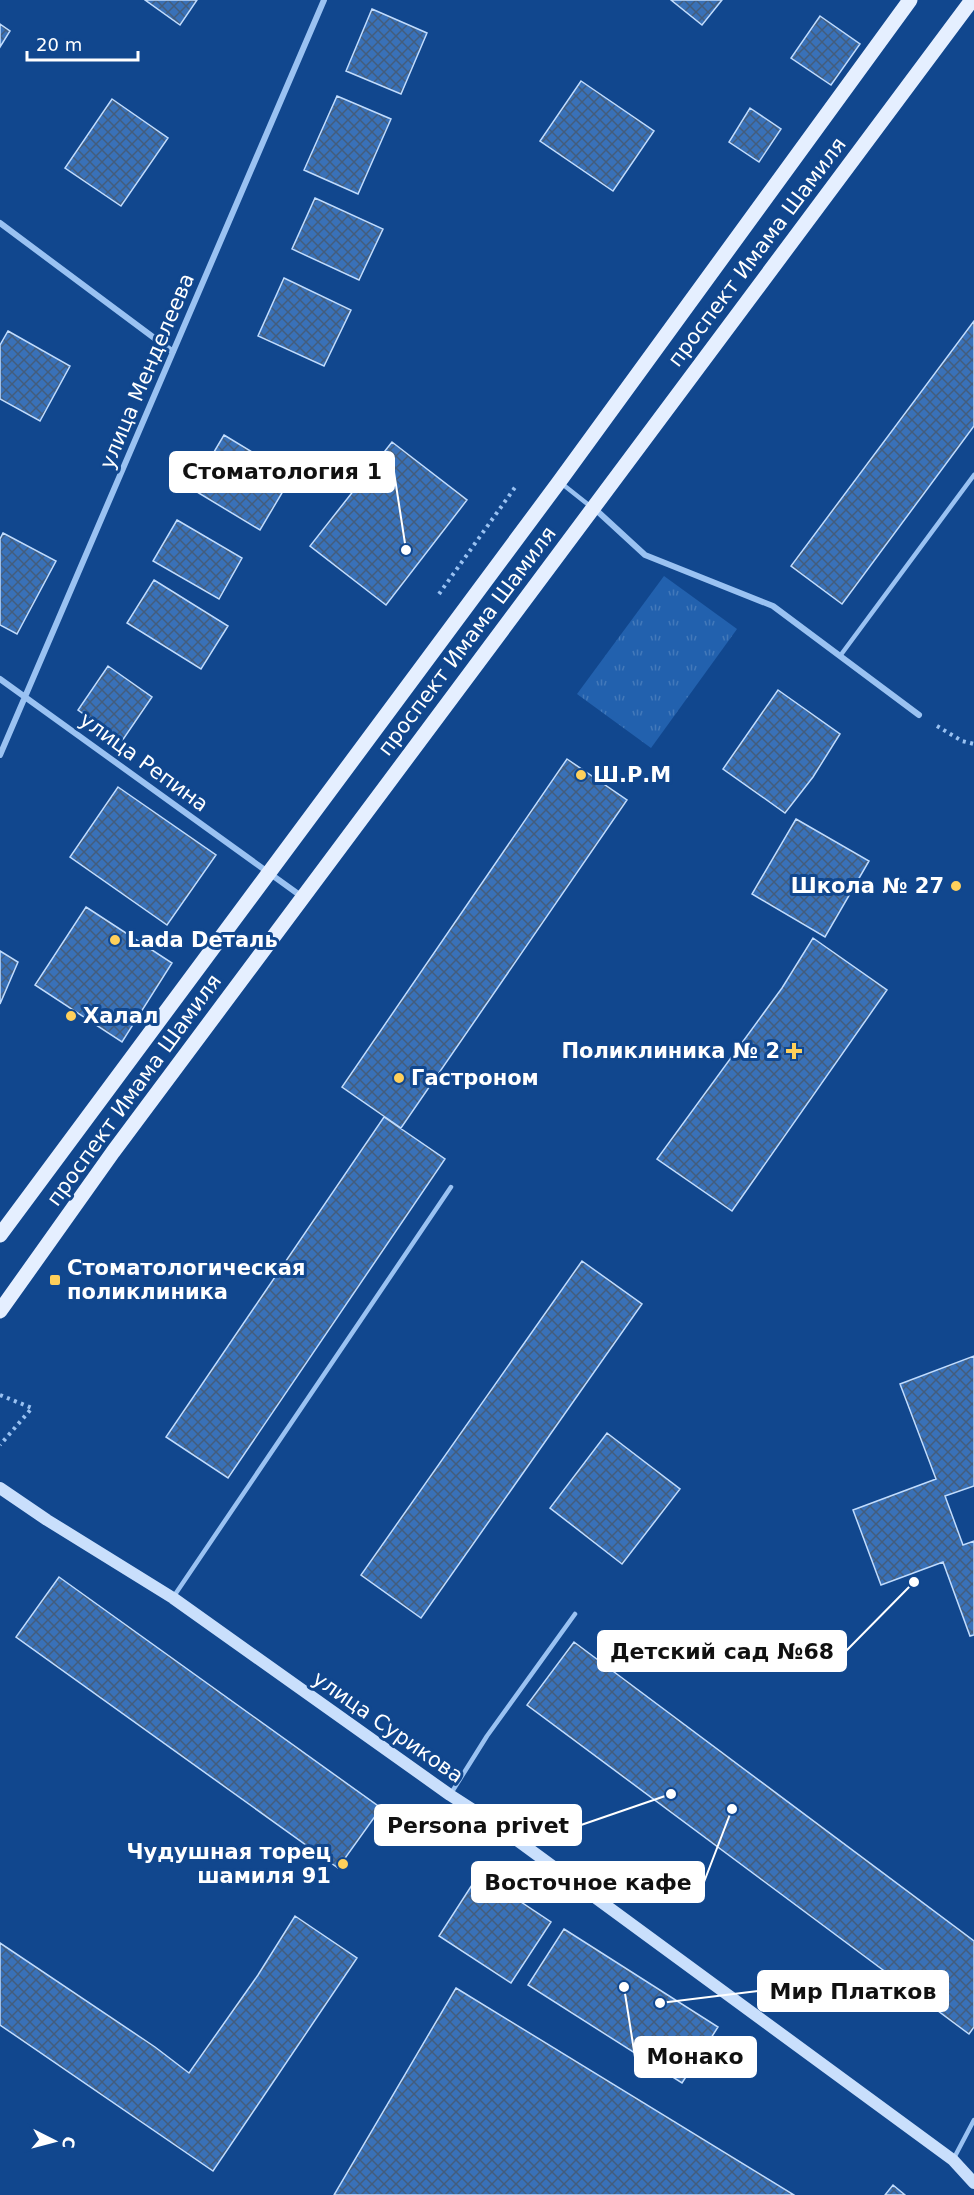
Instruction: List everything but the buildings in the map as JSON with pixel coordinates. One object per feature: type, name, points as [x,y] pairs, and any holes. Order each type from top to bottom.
[{"type":"main road","name":"проспект Имама Шамиля","points":[[0,1235],[559,482],[910,0]]},
{"type":"main road","name":"проспект Имама Шамиля","points":[[0,1311],[113,1152],[972,0]]},
{"type":"main road","name":"улица Сурикова","points":[[0,1488],[173,1598],[450,1795],[495,1824],[953,2160],[974,2183]]},
{"type":"street","name":"улица Менделеева","points":[[0,755],[324,0]]},
{"type":"street","points":[[0,224],[173,352]]},
{"type":"street","points":[[592,507],[645,555],[773,606],[919,715]]},
{"type":"street","name":"улица Репина","points":[[0,679],[303,897]]},
{"type":"lane","points":[[840,656],[974,475]]},
{"type":"lane","points":[[559,482],[592,507]]},
{"type":"lane","points":[[173,1598],[451,1187]]},
{"type":"lane","points":[[450,1795],[486,1736],[575,1614]]},
{"type":"lane","points":[[953,2160],[974,2120]]},
{"type":"path","points":[[919,715],[962,741],[974,744]]},
{"type":"path","points":[[0,1395],[32,1408],[0,1445]]},
{"type":"green space","points":[[664,576],[737,629],[651,748],[577,694]]},
{"type":"place","name":"Стоматология 1","points":[[406,550]]},
{"type":"place","name":"Ш.Р.М","points":[[581,775]]},
{"type":"place","name":"Школа № 27","points":[[956,886]]},
{"type":"place","name":"Lada Dеталь","points":[[115,940]]},
{"type":"place","name":"Халал","points":[[71,1016]]},
{"type":"place","name":"Поликлиника № 2","points":[[794,1051]]},
{"type":"place","name":"Гастроном","points":[[399,1078]]},
{"type":"place","name":"Стоматологическая поликлиника","points":[[55,1280]]},
{"type":"place","name":"Детский сад №68","points":[[914,1582]]},
{"type":"place","name":"Persona privet","points":[[671,1794]]},
{"type":"place","name":"Восточное кафе","points":[[732,1809]]},
{"type":"place","name":"Чудушная торец шамиля 91","points":[[343,1864]]},
{"type":"place","name":"Монако","points":[[624,1987]]},
{"type":"place","name":"Мир Платков","points":[[660,2003]]}]
